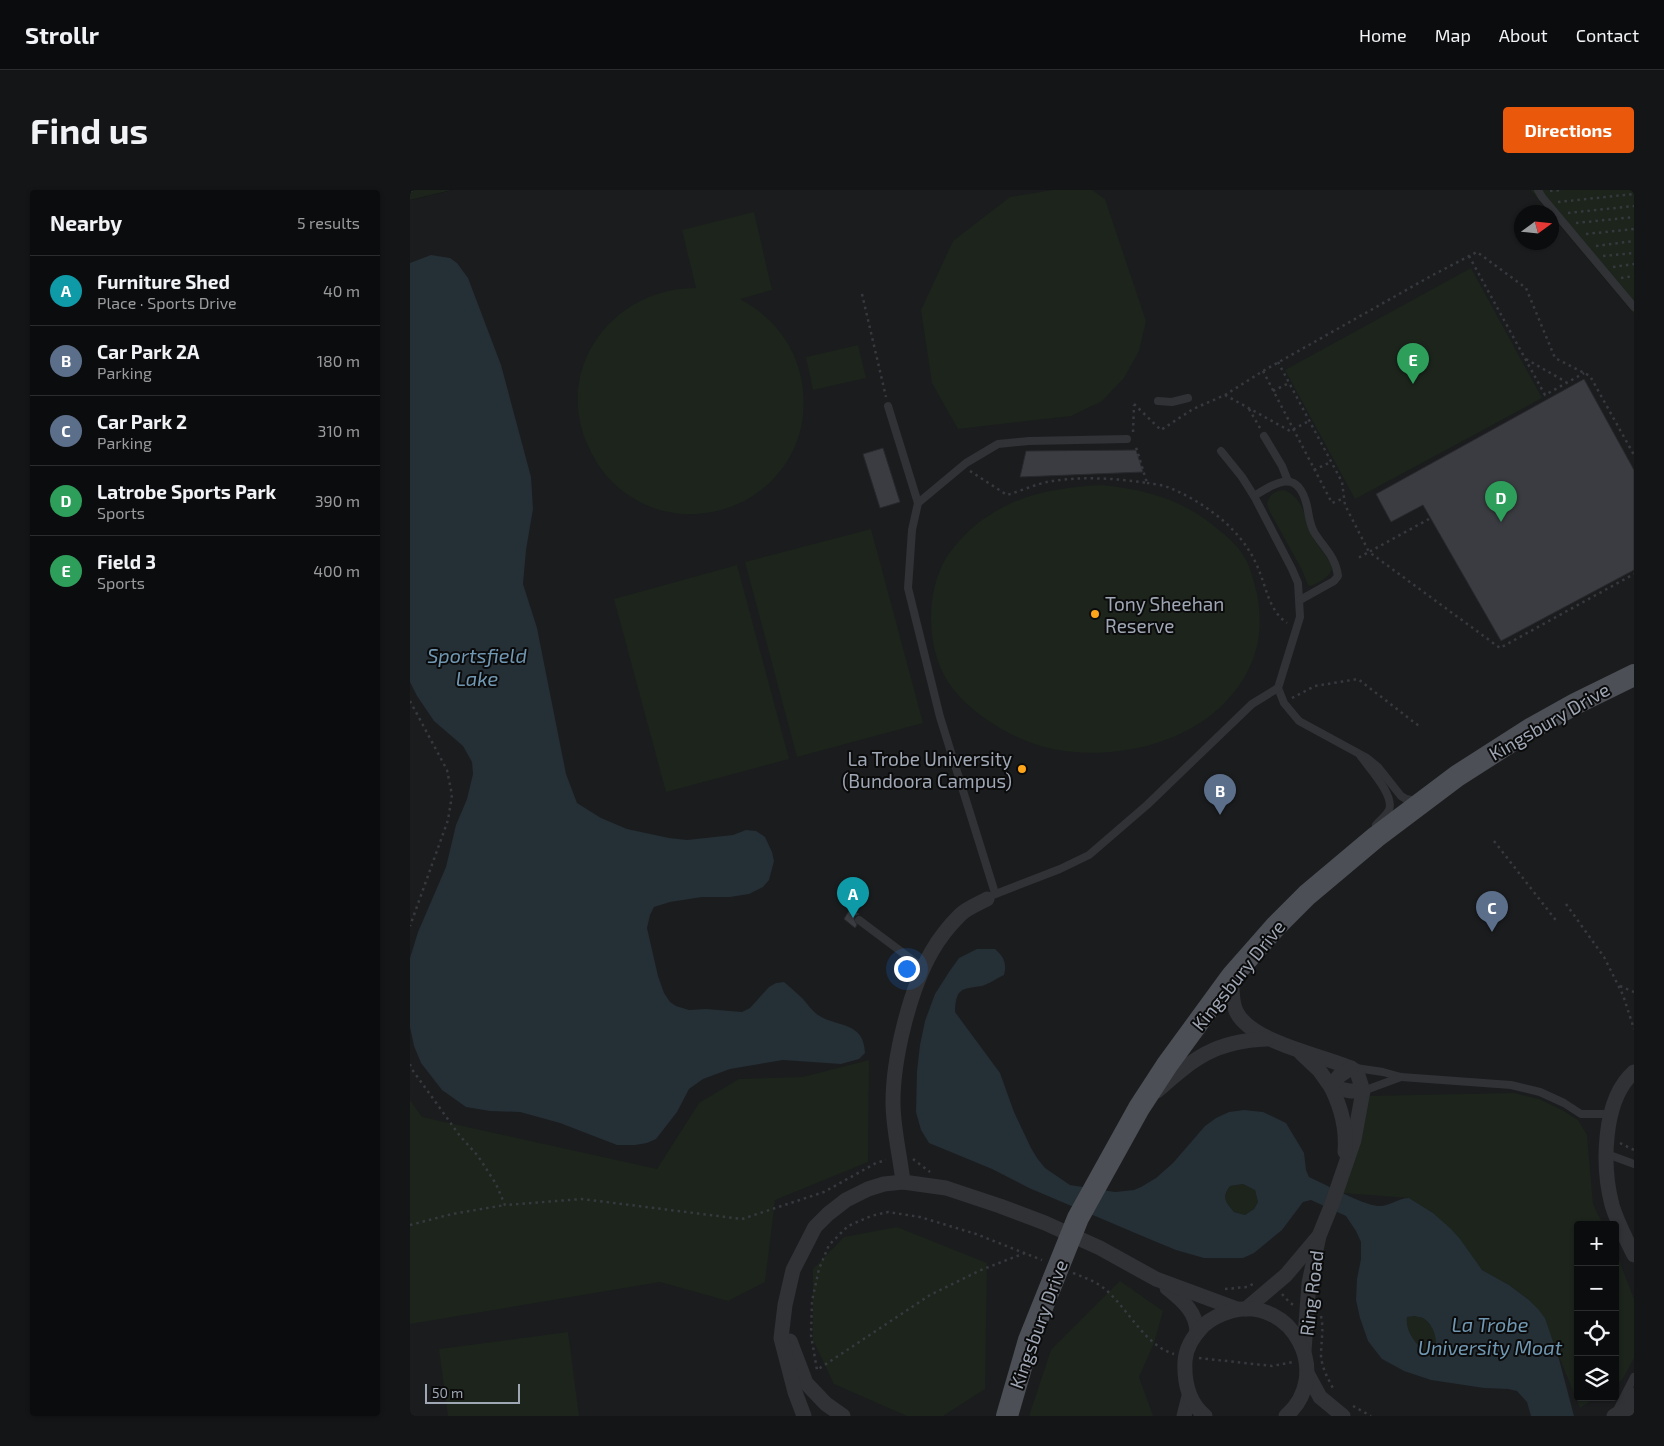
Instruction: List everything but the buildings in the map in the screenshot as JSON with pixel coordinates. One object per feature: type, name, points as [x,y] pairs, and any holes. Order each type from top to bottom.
[{"type":"main road","name":"Kingsbury Drive","points":[[1007,1416],[1029,1340],[1078,1218],[1139,1108],[1167,1065],[1232,976],[1276,926],[1307,895],[1344,863],[1424,801],[1458,776],[1532,728],[1634,675]]},
{"type":"street","points":[[903,1182],[893,1102],[895,1078],[907,1017],[923,968],[946,929],[962,913],[991,896]]},
{"type":"street","name":"Ring Road","points":[[1232,976],[1232,999],[1236,1012],[1243,1021],[1267,1039],[1351,1068]]},
{"type":"street","name":"Ring Road","points":[[1139,1108],[1195,1059],[1212,1049],[1250,1040],[1267,1039]]},
{"type":"street","name":"Ring Road","points":[[1298,1050],[1319,1070],[1331,1086],[1338,1100],[1345,1131],[1342,1176]]},
{"type":"street","points":[[1351,1068],[1357,1072],[1363,1091],[1350,1091],[1331,1086],[1338,1076],[1351,1068]]},
{"type":"street","points":[[1634,1072],[1625,1082],[1611,1108],[1607,1154],[1608,1180],[1612,1205],[1634,1255]]},
{"type":"street","name":"Ring Road","points":[[1286,1416],[1294,1410],[1303,1392],[1309,1283],[1319,1236],[1354,1140],[1363,1091]]},
{"type":"street","points":[[804,1416],[795,1392],[781,1338],[793,1270],[816,1228],[828,1214],[846,1200],[868,1189],[884,1184],[903,1182],[946,1188],[1027,1216],[1100,1248],[1156,1279],[1241,1309],[1261,1310],[1275,1316],[1287,1325],[1297,1337],[1320,1397],[1343,1416]]},
{"type":"street","name":"Ring Road","points":[[1197,1333],[1208,1322],[1221,1314],[1241,1309],[1286,1275],[1319,1236]]},
{"type":"street","points":[[1156,1279],[1183,1301],[1191,1311],[1197,1326],[1197,1333],[1190,1344],[1186,1356],[1184,1376],[1190,1396],[1200,1412],[1205,1416]]},
{"type":"street","points":[[786,1304],[790,1340],[806,1382],[826,1404],[843,1416]]},
{"type":"street","points":[[1184,1416],[1190,1396]]},
{"type":"street","points":[[1614,1416],[1632,1406]]},
{"type":"lane","points":[[1538,190],[1547,204]]},
{"type":"lane","points":[[1559,218],[1634,307]]},
{"type":"lane","points":[[1158,401],[1172,402],[1188,398]]},
{"type":"lane","points":[[888,406],[918,503],[912,530],[908,588],[940,717],[991,896],[1060,869],[1089,855],[1147,805],[1252,704],[1278,688]]},
{"type":"lane","points":[[1264,436],[1282,466],[1288,481]]},
{"type":"lane","points":[[918,503],[963,466],[998,444],[1029,440],[1127,439]]},
{"type":"lane","points":[[1221,451],[1242,477],[1254,496],[1298,583],[1300,617],[1278,688],[1284,703],[1299,722],[1367,758],[1378,767],[1401,796],[1412,801],[1424,801]]},
{"type":"lane","points":[[1254,496],[1281,481],[1288,481],[1299,488],[1304,497],[1309,521],[1334,561],[1338,576],[1334,581],[1300,600]]},
{"type":"lane","points":[[1344,863],[1366,834],[1388,811],[1390,802],[1386,793],[1358,754]]},
{"type":"lane","points":[[859,920],[923,968]]},
{"type":"lane","points":[[1351,1068],[1401,1076],[1511,1085],[1540,1092],[1586,1115],[1610,1114]]},
{"type":"lane","points":[[1363,1091],[1401,1076]]},
{"type":"lane","points":[[1607,1154],[1634,1164]]},
{"type":"lane","points":[[1614,1416],[1634,1377]]},
{"type":"path","points":[[1547,204],[1634,194]]},
{"type":"path","points":[[1559,214],[1634,206]]},
{"type":"path","points":[[1565,225],[1634,217]]},
{"type":"path","points":[[1574,236],[1634,229]]},
{"type":"path","points":[[1584,247],[1634,241]]},
{"type":"path","points":[[1147,483],[1133,439],[1134,404],[1161,430],[1193,410],[1226,395],[1278,362],[1477,252],[1526,288],[1555,358],[1590,376],[1634,455]]},
{"type":"path","points":[[1592,257],[1634,253]]},
{"type":"path","points":[[1469,256],[1544,395],[1584,373]]},
{"type":"path","points":[[1601,268],[1634,264]]},
{"type":"path","points":[[862,294],[888,406]]},
{"type":"path","points":[[1524,358],[1567,383]]},
{"type":"path","points":[[1278,362],[1342,482],[1345,505],[1370,552],[1500,648],[1634,574]]},
{"type":"path","points":[[1263,371],[1332,503],[1344,498]]},
{"type":"path","points":[[1273,391],[1289,383]]},
{"type":"path","points":[[1226,395],[1290,431],[1309,421]]},
{"type":"path","points":[[1248,408],[1264,436]]},
{"type":"path","points":[[1314,470],[1331,462]]},
{"type":"path","points":[[963,466],[1007,495],[1047,482],[1076,479],[1121,479],[1168,487],[1190,498],[1230,527],[1248,548],[1260,573],[1270,603],[1283,620],[1297,629]]},
{"type":"path","points":[[1358,558],[1429,519]]},
{"type":"path","points":[[1284,703],[1315,686],[1358,679],[1419,726]]},
{"type":"path","points":[[410,701],[447,770],[452,795],[448,820],[410,926]]},
{"type":"path","points":[[1494,841],[1558,923]]},
{"type":"path","points":[[1566,904],[1604,957],[1623,995],[1634,1029]]},
{"type":"path","points":[[1618,986],[1634,992]]},
{"type":"path","points":[[410,1064],[460,1136],[478,1156],[496,1184],[504,1204]]},
{"type":"path","points":[[410,1225],[452,1214],[504,1204],[582,1198],[742,1219],[824,1192],[876,1163],[900,1156]]},
{"type":"path","points":[[1025,1253],[981,1270],[930,1295],[817,1370],[811,1335],[812,1301],[819,1269],[829,1245],[848,1226],[871,1216],[888,1212],[929,1220],[976,1234],[1025,1253],[1049,1263]]},
{"type":"path","points":[[1066,1270],[1102,1287],[1154,1343],[1167,1352],[1272,1366],[1306,1361]]},
{"type":"shaded area","points":[[410,190],[452,190],[410,200]]},
{"type":"shaded area","name":"La Trobe University (Bundoora Campus)","points":[[452,190],[1530,190],[1543,205],[1514,205],[1514,250],[1559,250],[1559,224],[1634,314],[1634,1416],[410,1416],[410,200]]},
{"type":"shaded area","points":[[1053,190],[1092,190],[1105,199],[1146,321],[1139,351],[1124,378],[1102,401],[1071,416],[958,429],[932,383],[921,310],[953,241],[1010,197]]},
{"type":"shaded area","points":[[1530,190],[1634,190],[1634,314],[1559,224],[1559,205],[1543,205]]},
{"type":"shaded area","points":[[754,212],[772,290],[740,299],[770,321],[783,336],[793,353],[800,372],[803,391],[803,411],[794,449],[784,466],[768,484],[749,498],[728,508],[696,514],[658,510],[641,503],[620,489],[604,473],[592,454],[581,424],[578,395],[583,367],[595,341],[614,320],[637,303],[665,292],[696,288],[682,230]]},
{"type":"shaded area","points":[[1471,268],[1542,398],[1355,499],[1285,370]]},
{"type":"shaded area","points":[[858,345],[866,378],[813,390],[806,357]]},
{"type":"shaded area","name":"Tony Sheehan Reserve","points":[[1102,485],[1135,490],[1179,504],[1206,520],[1234,543],[1247,562],[1257,594],[1260,619],[1258,643],[1253,659],[1239,685],[1221,707],[1198,724],[1172,738],[1144,747],[1115,752],[1086,753],[1058,750],[1029,742],[1000,728],[974,710],[953,689],[937,659],[931,625],[931,607],[934,589],[946,558],[969,531],[985,518],[1013,502],[1041,493]]},
{"type":"shaded area","points":[[1284,490],[1297,499],[1301,505],[1314,539],[1332,566],[1331,572],[1326,577],[1311,586],[1308,585],[1267,504],[1273,494]]},
{"type":"shaded area","points":[[871,529],[923,723],[797,757],[745,562]]},
{"type":"shaded area","points":[[737,565],[789,759],[666,792],[614,599]]},
{"type":"shaded area","points":[[869,1060],[868,1162],[775,1200],[765,1282],[728,1301],[660,1282],[410,1324],[410,1100],[422,1117],[657,1169],[699,1103],[739,1079],[803,1077]]},
{"type":"shaded area","points":[[1514,1093],[1539,1099],[1578,1120],[1587,1135],[1593,1204],[1601,1221],[1574,1221],[1574,1393],[1545,1318],[1529,1300],[1509,1285],[1482,1270],[1433,1213],[1409,1198],[1343,1193],[1367,1096]]},
{"type":"shaded area","points":[[1243,1184],[1255,1190],[1258,1202],[1254,1209],[1245,1215],[1234,1212],[1225,1197],[1230,1186]]},
{"type":"shaded area","points":[[897,1227],[987,1263],[985,1389],[943,1416],[907,1416],[834,1384],[813,1340],[813,1269],[844,1237]]},
{"type":"shaded area","points":[[1619,1260],[1634,1299],[1634,1358],[1622,1380],[1619,1382]]},
{"type":"shaded area","points":[[1120,1281],[1163,1311],[1154,1343],[1139,1377],[1153,1416],[1029,1416],[1051,1350]]},
{"type":"shaded area","points":[[1407,1317],[1423,1318],[1430,1324],[1436,1342],[1434,1350],[1424,1352],[1411,1336]]},
{"type":"shaded area","points":[[568,1332],[579,1416],[448,1416],[439,1349]]},
{"type":"shaded area","points":[[1577,1401],[1590,1401],[1580,1408]]},
{"type":"water","name":"Sportsfield Lake","points":[[431,255],[450,258],[457,263],[468,278],[501,365],[531,477],[533,509],[526,550],[523,584],[537,628],[566,774],[577,803],[601,818],[627,829],[669,838],[687,840],[733,835],[746,830],[756,831],[765,837],[772,852],[774,861],[769,880],[763,887],[749,894],[730,897],[702,897],[670,902],[654,907],[647,928],[658,976],[664,993],[670,1002],[689,1010],[706,1009],[742,1012],[750,1008],[769,987],[776,983],[784,982],[816,1013],[826,1019],[855,1030],[864,1043],[865,1053],[859,1059],[841,1064],[783,1060],[730,1069],[703,1079],[689,1089],[677,1112],[656,1139],[647,1143],[617,1145],[560,1123],[520,1112],[490,1111],[466,1107],[442,1090],[421,1063],[414,1046],[410,1027],[410,958],[418,932],[446,867],[456,825],[467,799],[473,774],[472,762],[463,746],[434,721],[410,682],[410,263]]},
{"type":"water","name":"La Trobe University Moat","points":[[977,949],[995,949],[1004,960],[1004,975],[985,985],[961,991],[958,994],[955,1012],[1000,1073],[1014,1112],[1031,1148],[1045,1168],[1070,1185],[1115,1192],[1134,1190],[1156,1178],[1173,1163],[1205,1126],[1216,1118],[1229,1112],[1244,1110],[1263,1112],[1286,1123],[1304,1153],[1306,1170],[1309,1177],[1371,1205],[1382,1206],[1409,1198],[1433,1213],[1451,1229],[1482,1270],[1509,1285],[1529,1300],[1545,1318],[1559,1359],[1574,1416],[1531,1416],[1527,1402],[1517,1391],[1431,1380],[1404,1371],[1382,1359],[1368,1341],[1356,1300],[1361,1242],[1346,1216],[1311,1200],[1303,1202],[1282,1230],[1254,1253],[1243,1258],[1204,1258],[1154,1241],[929,1143],[921,1130],[916,1112],[920,1045],[925,1021],[935,994],[959,958]],"holes":[[[1243,1184],[1255,1190],[1258,1202],[1254,1209],[1245,1215],[1234,1212],[1225,1197],[1230,1186]],[[1407,1317],[1423,1318],[1430,1324],[1436,1342],[1434,1350],[1425,1352],[1412,1336],[1408,1327]]]},
{"type":"place","name":"Field 3","points":[[1413,384]]},
{"type":"place","name":"Latrobe Sports Park","points":[[1501,522]]},
{"type":"place","name":"Tony Sheehan Reserve","points":[[1095,614]]},
{"type":"place","name":"La Trobe University (Bundoora Campus)","points":[[1022,769]]},
{"type":"place","name":"Car Park 2A","points":[[1220,815]]},
{"type":"place","name":"Furniture Shed","points":[[853,918]]},
{"type":"place","name":"Car Park 2","points":[[1492,932]]}]
